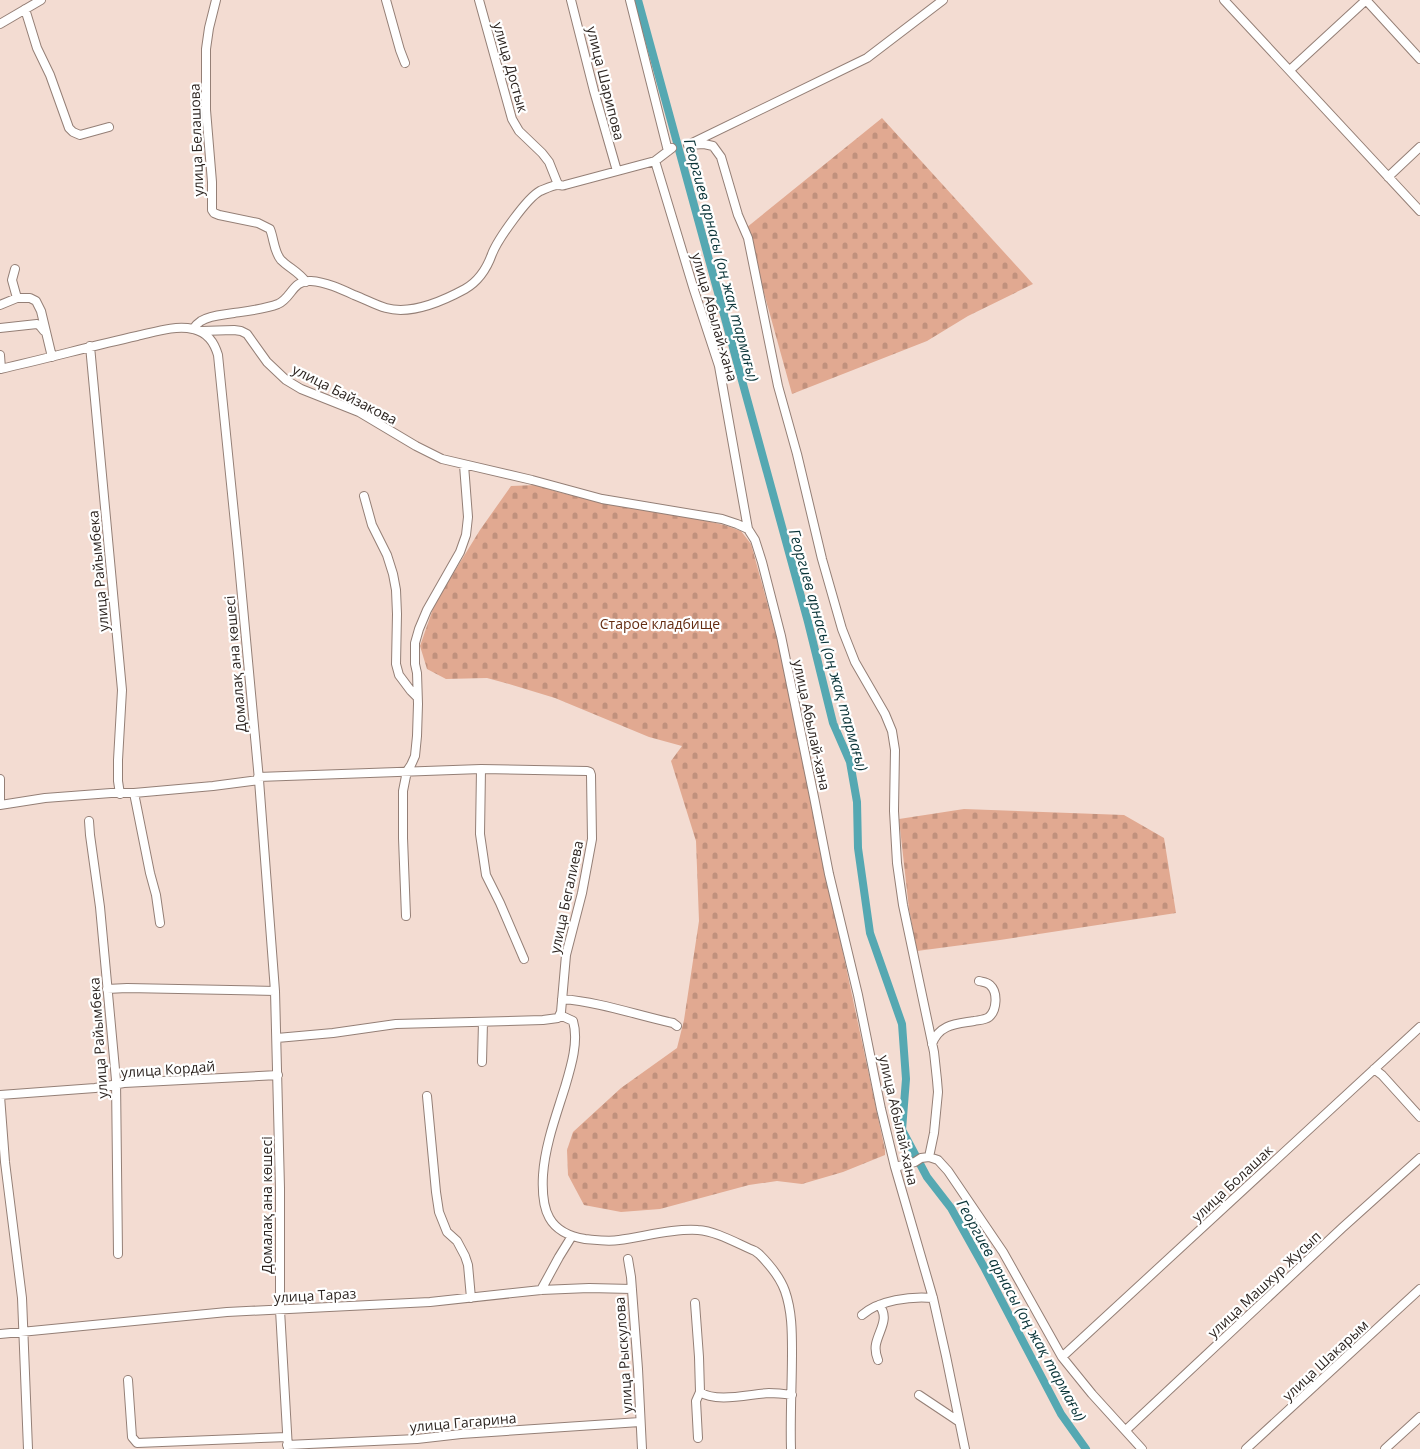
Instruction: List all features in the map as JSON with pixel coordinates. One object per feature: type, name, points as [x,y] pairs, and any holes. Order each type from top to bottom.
[{"type":"street","points":[[0,24],[40,0]]},
{"type":"street","name":"улица Белашова","points":[[216,0],[206,49],[206,110],[212,182],[212,210],[219,216],[258,223],[270,229],[277,254],[299,273],[306,282]]},
{"type":"street","points":[[386,0],[405,63]]},
{"type":"street","name":"улица Достык","points":[[479,0],[498,82],[512,119],[525,138],[549,162],[559,184]]},
{"type":"street","name":"улица Шарипова","points":[[572,0],[617,171]]},
{"type":"street","points":[[196,330],[201,321],[217,315],[236,313],[281,303],[288,297],[294,287],[312,281],[339,288],[386,308],[401,311],[432,304],[466,289],[474,283],[489,263],[492,253],[500,241],[531,198],[540,191],[559,184],[565,185],[655,161],[670,150],[630,0]]},
{"type":"street","points":[[922,1159],[934,1133],[938,1092],[932,1044],[904,908],[896,854],[894,811],[895,750],[892,731],[885,714],[855,662],[842,629],[822,559],[774,369],[748,238],[738,215],[721,157],[713,146],[688,144],[867,58],[942,0]]},
{"type":"street","points":[[1224,0],[1420,212]]},
{"type":"street","points":[[1290,70],[1366,0],[1420,59]]},
{"type":"street","points":[[25,9],[37,48],[50,75],[71,130],[80,135],[109,127]]},
{"type":"street","points":[[1388,177],[1420,147]]},
{"type":"street","name":"улица Абылай-хана","points":[[655,161],[719,366],[748,529],[755,540],[762,562],[781,636],[829,874],[862,1013],[895,1168],[932,1298],[946,1356],[964,1449]]},
{"type":"street","points":[[15,269],[12,280],[17,298]]},
{"type":"street","points":[[0,305],[17,298],[30,298],[36,301],[41,311],[52,357]]},
{"type":"street","points":[[0,328],[36,324],[45,332]]},
{"type":"street","name":"улица Байзакова","points":[[0,369],[90,346],[168,329],[242,331],[247,334],[267,362],[286,380],[301,389],[359,412],[442,459],[602,499],[722,519],[748,529]]},
{"type":"street","name":"Домалақ ана көшесі","points":[[196,330],[210,338],[218,355],[258,778],[275,991],[278,1075],[280,1310],[287,1444]]},
{"type":"street","name":"улица Райымбека","points":[[90,346],[122,690],[118,760],[120,794]]},
{"type":"street","points":[[0,355],[0,369]]},
{"type":"street","points":[[406,916],[403,791],[407,771],[415,756],[417,736],[415,643],[427,610],[460,552],[466,535],[468,517],[464,464]]},
{"type":"street","points":[[364,496],[372,525],[387,555],[393,574],[397,614],[396,664],[399,675],[417,697]]},
{"type":"street","points":[[481,769],[480,834],[486,876],[524,959]]},
{"type":"street","name":"улица Бегалиева","points":[[0,804],[45,798],[213,786],[258,778],[481,769],[590,772],[592,781],[592,839],[582,893],[566,955],[559,1016]]},
{"type":"street","points":[[0,779],[0,804]]},
{"type":"street","points":[[134,793],[160,923]]},
{"type":"street","name":"улица Райымбека","points":[[89,821],[100,907],[115,1063],[118,1254]]},
{"type":"street","points":[[932,1044],[937,1033],[943,1029],[956,1024],[981,1020],[988,1017],[994,1011],[994,990],[991,985],[979,982]]},
{"type":"street","points":[[107,990],[136,988],[275,991]]},
{"type":"street","points":[[562,998],[673,1023],[677,1026]]},
{"type":"street","points":[[277,1038],[333,1033],[396,1024],[551,1020],[559,1016],[568,1017],[574,1023],[574,1052],[546,1154],[542,1187],[543,1200],[548,1217],[553,1224],[572,1236],[593,1240],[617,1241],[648,1235],[699,1230],[755,1251],[764,1258],[776,1274],[785,1291],[790,1310],[792,1328],[791,1449]]},
{"type":"street","points":[[482,1062],[483,1022]]},
{"type":"street","name":"улица Болашак","points":[[1062,1357],[1420,1027]]},
{"type":"street","points":[[1374,1069],[1420,1117]]},
{"type":"street","name":"улица Кордай","points":[[0,1096],[95,1088],[115,1084],[278,1075]]},
{"type":"street","points":[[0,1096],[5,1162],[22,1298],[28,1449]]},
{"type":"street","points":[[428,1096],[439,1212],[447,1232],[457,1242],[465,1256],[468,1265],[471,1298]]},
{"type":"street","name":"улица Машхур Жусып","points":[[1126,1430],[1342,1228],[1420,1158]]},
{"type":"street","points":[[895,1168],[922,1159],[938,1160],[948,1171],[1003,1252],[1062,1357],[1092,1394],[1142,1449]]},
{"type":"street","points":[[541,1290],[572,1236]]},
{"type":"street","name":"улица Рыскулова","points":[[628,1259],[638,1369],[642,1449]]},
{"type":"street","name":"улица Тараз","points":[[0,1334],[227,1312],[430,1302],[541,1290],[632,1289]]},
{"type":"street","name":"улица Шакарым","points":[[1246,1449],[1420,1289]]},
{"type":"street","points":[[862,1316],[868,1310],[879,1305],[909,1298],[932,1298]]},
{"type":"street","points":[[695,1303],[700,1371],[700,1392],[696,1401],[698,1438]]},
{"type":"street","points":[[878,1360],[876,1344],[884,1324],[884,1313],[879,1305]]},
{"type":"street","name":"улица Гагарина","points":[[128,1380],[132,1437],[136,1443],[287,1444],[417,1439],[446,1435],[640,1422]]},
{"type":"street","points":[[700,1392],[704,1395],[719,1397],[768,1393],[792,1395]]},
{"type":"street","points":[[919,1395],[958,1421]]},
{"type":"street","points":[[1385,1449],[1420,1417]]},
{"type":"green space","points":[[882,118],[1033,284],[968,316],[927,341],[792,394],[746,228]]},
{"type":"green space","name":"Старое кладбище","points":[[536,485],[595,501],[724,525],[741,531],[751,544],[780,649],[885,1155],[843,1172],[802,1184],[777,1181],[749,1185],[660,1209],[621,1212],[584,1205],[568,1175],[567,1150],[573,1132],[621,1088],[677,1048],[684,1020],[699,921],[696,841],[671,761],[682,746],[649,737],[555,698],[509,684],[487,678],[446,679],[427,669],[420,646],[435,603],[480,530],[511,486]]},
{"type":"green space","points":[[964,809],[1124,815],[1164,838],[1176,913],[917,951],[909,909],[899,819]]},
{"type":"waterway","name":"Георгиев арнасы (оң жақ тармағы)","points":[[638,0],[808,622],[833,723],[850,762],[857,802],[858,848],[870,933],[902,1024],[906,1079],[902,1130],[927,1177],[951,1208],[1061,1414],[1086,1449]]}]
